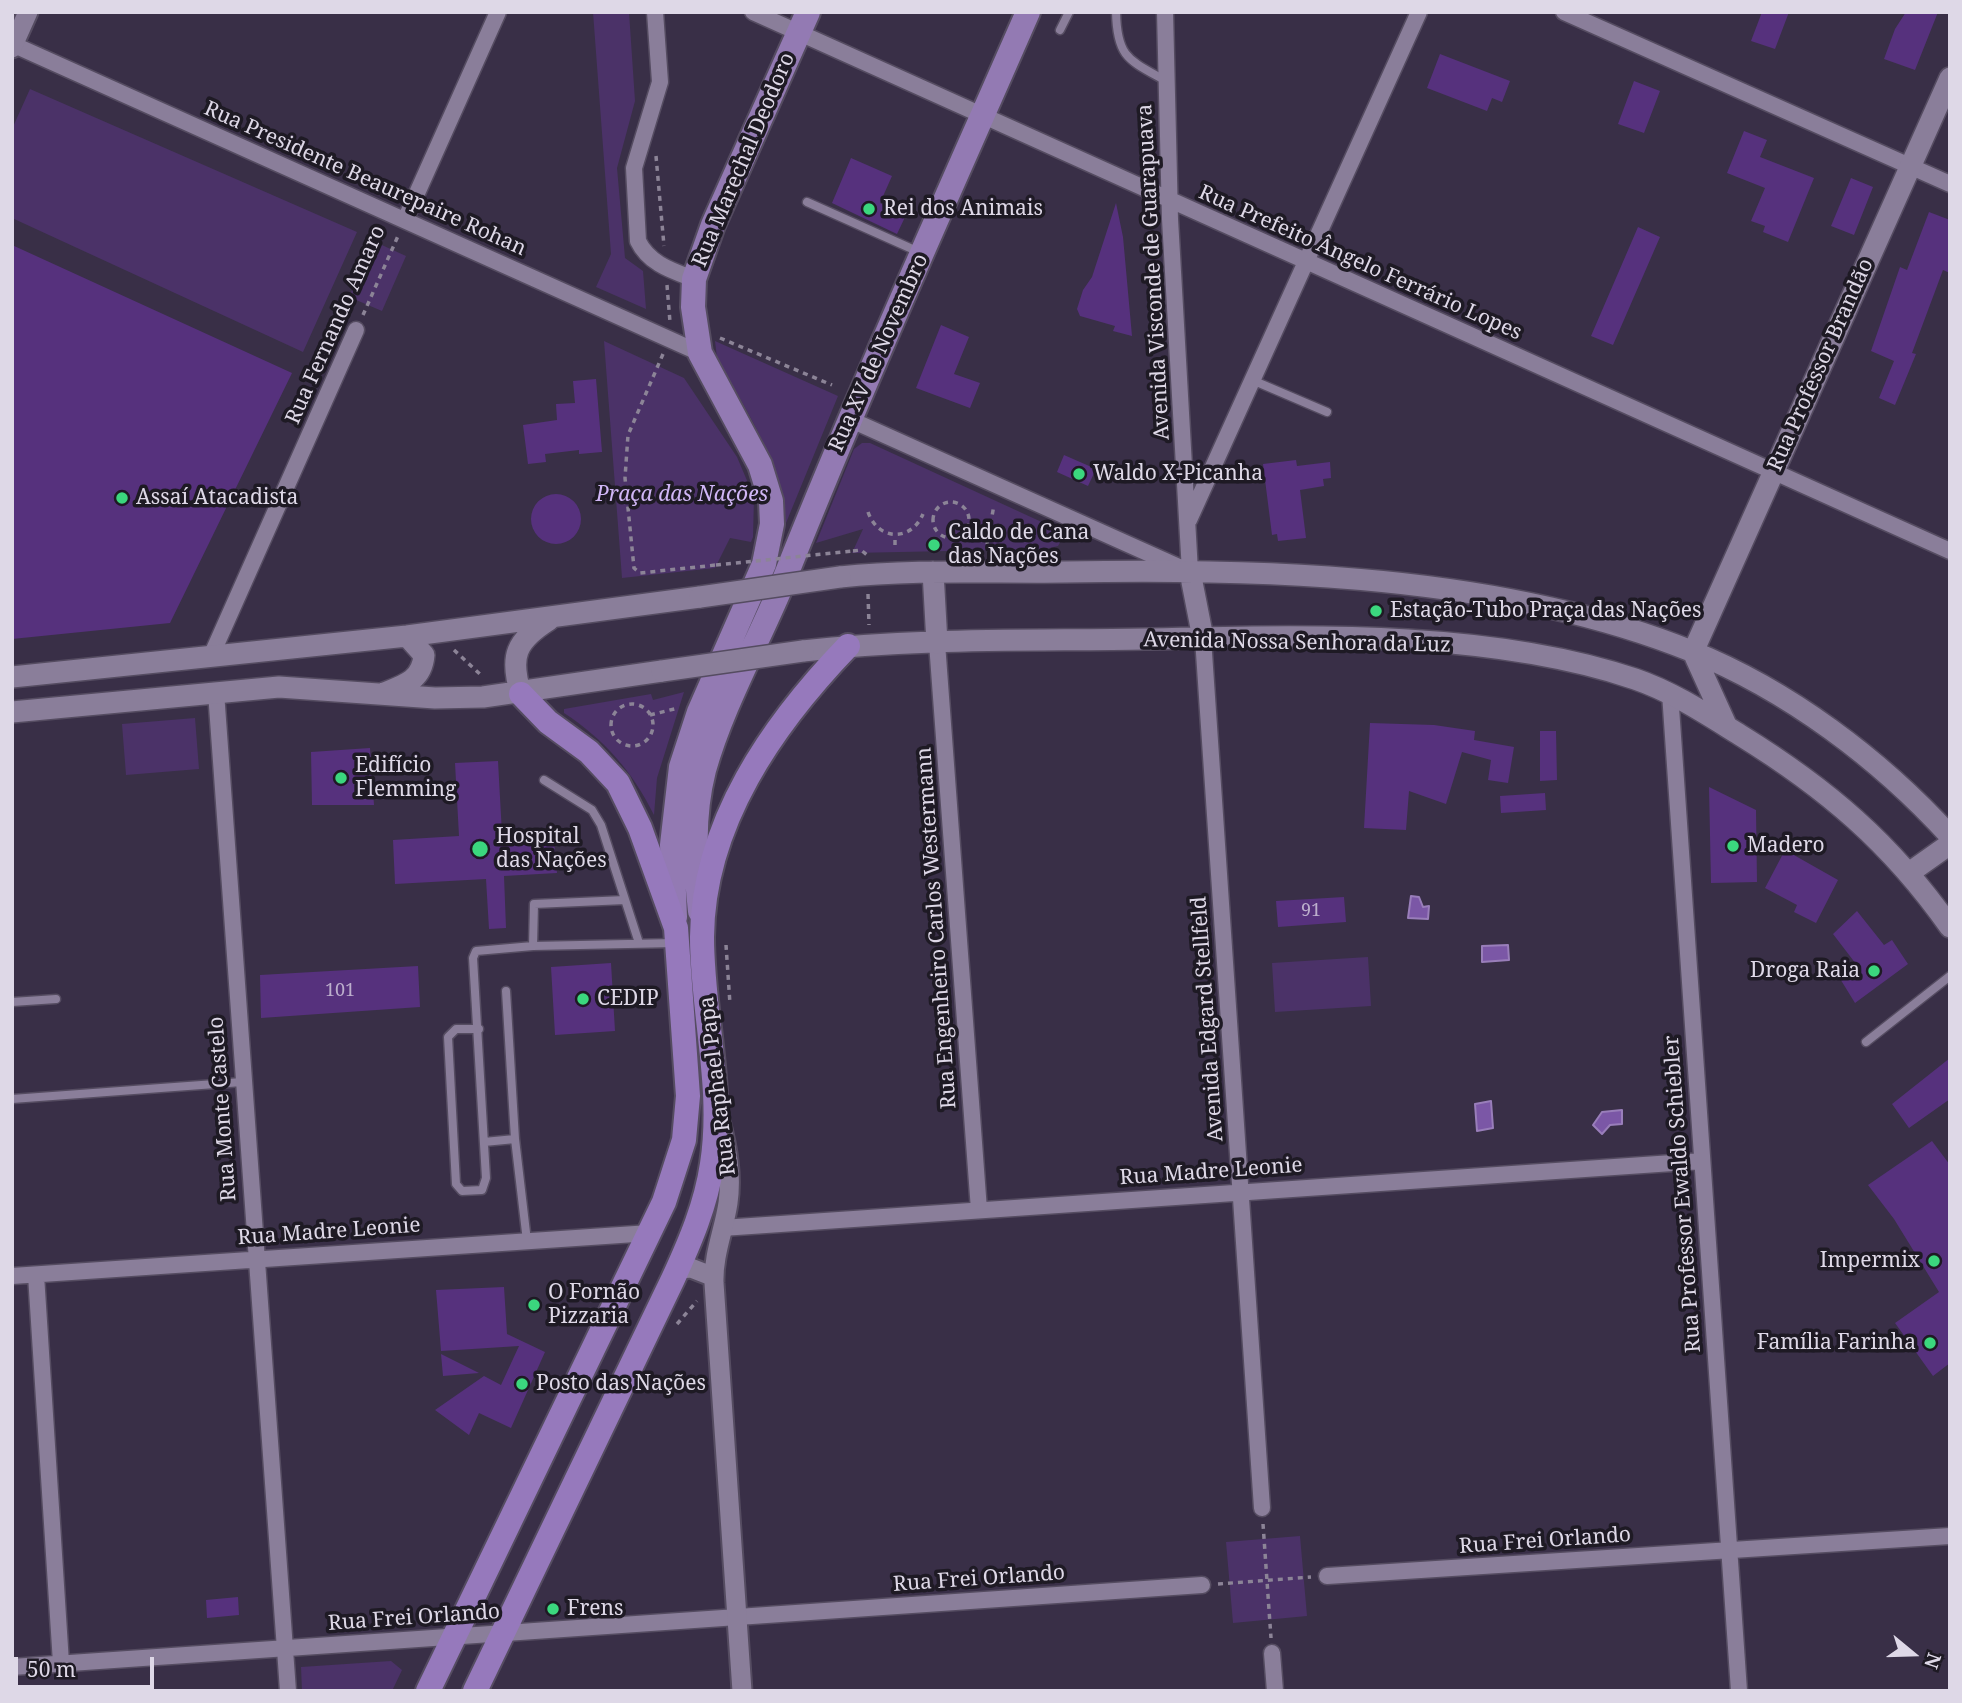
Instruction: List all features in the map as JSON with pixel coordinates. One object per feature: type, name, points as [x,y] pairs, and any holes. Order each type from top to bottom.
[{"type":"highway","points":[[714,936],[714,866],[742,788],[763,749],[788,714],[848,646]]},
{"type":"highway","points":[[521,694],[548,722],[589,752],[618,783],[640,828],[676,935]]},
{"type":"highway","name":"Rua Raphael Papa","points":[[428,1691],[650,1233],[673,1179],[687,1122],[688,1061],[676,935]]},
{"type":"highway","name":"Rua Raphael Papa","points":[[714,936],[716,1102]]},
{"type":"highway","points":[[475,1691],[698,1224],[707,1193],[715,1143],[716,1102]]},
{"type":"main road","name":"Rua XV de Novembro","points":[[768,619],[849,419],[1028,12]]},
{"type":"main road","name":"Rua Marechal Deodoro","points":[[738,623],[770,541],[771,501],[760,465],[700,353],[693,307],[694,279],[713,225],[804,23]]},
{"type":"main road","name":"Rua Professor Brandão","points":[[1693,652],[1950,78]]},
{"type":"main road","points":[[12,677],[551,619],[840,577],[933,572],[1190,572],[1353,580],[1466,594],[1565,612],[1693,652],[1764,688],[1838,736],[1910,794],[1950,836]]},
{"type":"main road","points":[[933,572],[937,643]]},
{"type":"main road","points":[[1190,572],[1203,638]]},
{"type":"main road","points":[[521,694],[514,674],[515,656],[522,641],[551,619]]},
{"type":"main road","name":"Rua Raphael Papa","points":[[714,936],[695,845],[700,792],[714,740],[768,619]]},
{"type":"main road","name":"Rua Raphael Papa","points":[[676,935],[671,845],[676,790],[688,740],[738,623]]},
{"type":"main road","points":[[379,694],[407,684],[417,677],[423,666],[424,655],[407,636]]},
{"type":"main road","name":"Avenida Nossa Senhora da Luz","points":[[12,712],[279,687],[458,699],[521,694],[662,671],[848,646],[1203,638],[1365,639],[1473,647],[1605,670],[1670,694],[1727,727],[1836,800],[1909,873],[1950,927]]},
{"type":"main road","points":[[1693,652],[1727,727]]},
{"type":"main road","points":[[1909,873],[1950,844]]},
{"type":"street","points":[[13,46],[29,12]]},
{"type":"street","name":"Rua Fernando Amaro","points":[[405,220],[498,12]]},
{"type":"street","points":[[655,12],[660,82],[634,168],[638,241],[642,250],[662,266],[694,279]]},
{"type":"street","name":"Rua Prefeito Ângelo Ferrário Lopes","points":[[753,12],[804,23],[983,115],[1950,551]]},
{"type":"street","name":"Avenida Visconde de Guarapuava","points":[[1164,12],[1170,200],[1190,572]]},
{"type":"street","points":[[1187,523],[1419,12]]},
{"type":"street","points":[[1564,12],[1950,184]]},
{"type":"street","name":"Rua Presidente Beaurepaire Rohan","points":[[13,46],[700,353]]},
{"type":"street","name":"Rua Fernando Amaro","points":[[212,654],[356,330]]},
{"type":"street","points":[[849,419],[1190,572]]},
{"type":"street","name":"Avenida Edgard Stellfeld","points":[[1203,638],[1262,1508]]},
{"type":"street","name":"Rua Engenheiro Carlos Westermann","points":[[937,643],[979,1210]]},
{"type":"street","name":"Rua Monte Castelo","points":[[216,692],[242,1082],[288,1691]]},
{"type":"street","name":"Rua Professor Ewaldo Schiebler","points":[[1670,694],[1739,1691]]},
{"type":"street","name":"Rua Raphael Papa","points":[[716,1102],[729,1167],[728,1206],[714,1277],[742,1691]]},
{"type":"street","name":"Rua Madre Leonie","points":[[722,1228],[1702,1161]]},
{"type":"street","name":"Rua Madre Leonie","points":[[12,1276],[650,1233]]},
{"type":"street","points":[[673,1279],[680,1269],[691,1268],[714,1277]]},
{"type":"street","points":[[36,1275],[61,1663]]},
{"type":"street","name":"Rua Frei Orlando","points":[[1327,1576],[1950,1536]]},
{"type":"street","name":"Rua Frei Orlando","points":[[12,1667],[1202,1585]]},
{"type":"street","points":[[1272,1653],[1275,1691]]},
{"type":"lane","points":[[1060,30],[1069,12]]},
{"type":"lane","points":[[1116,12],[1116,38],[1125,58],[1166,81]]},
{"type":"lane","points":[[807,202],[922,253]]},
{"type":"lane","points":[[1252,380],[1326,412]]},
{"type":"lane","points":[[544,780],[592,810],[601,825],[639,943]]},
{"type":"lane","points":[[533,946],[534,904],[625,900]]},
{"type":"lane","points":[[479,1029],[456,1029],[448,1037],[458,1188],[482,1189],[485,1185],[479,1029],[473,958],[476,951],[533,946],[639,943],[676,935]]},
{"type":"lane","points":[[1866,1042],[1950,976]]},
{"type":"lane","points":[[506,991],[515,1139],[527,1241]]},
{"type":"lane","points":[[12,1002],[56,999]]},
{"type":"lane","points":[[12,1099],[242,1082]]},
{"type":"lane","points":[[484,1142],[515,1139]]},
{"type":"path","points":[[656,152],[665,257]]},
{"type":"path","name":"Rua Fernando Amaro","points":[[356,330],[405,220]]},
{"type":"path","points":[[667,276],[670,320]]},
{"type":"path","points":[[720,338],[832,386]]},
{"type":"path","points":[[662,363],[628,435],[625,478],[634,568],[640,573],[853,551],[867,554]]},
{"type":"path","points":[[951,502],[966,510],[969,522],[964,532],[953,538],[937,531],[933,521],[940,506],[951,502]]},
{"type":"path","points":[[987,544],[994,505]]},
{"type":"path","points":[[868,512],[877,529],[895,536],[912,530],[922,514]]},
{"type":"path","points":[[895,536],[895,545]]},
{"type":"path","points":[[953,538],[953,545]]},
{"type":"path","points":[[868,586],[869,623]]},
{"type":"path","points":[[452,648],[482,676]]},
{"type":"path","points":[[624,695],[626,705]]},
{"type":"path","points":[[626,705],[640,706],[650,715],[652,728],[646,740],[634,746],[621,743],[612,733],[612,719],[626,705]]},
{"type":"path","points":[[650,715],[682,707]]},
{"type":"path","points":[[714,936],[731,1017]]},
{"type":"path","points":[[1262,1508],[1272,1653]]},
{"type":"path","points":[[1202,1585],[1327,1576]]},
{"type":"green space","points":[[593,12],[629,12],[635,101],[617,168],[625,258],[643,271],[646,309],[596,287],[611,254]]},
{"type":"green space","points":[[30,89],[357,232],[303,352],[12,218],[12,129]]},
{"type":"green space","points":[[373,241],[406,256],[382,311],[349,297]]},
{"type":"green space","name":"Praça das Nações","points":[[604,341],[684,378],[737,457],[754,497],[753,537],[751,542],[730,538],[715,568],[622,578]]},
{"type":"green space","name":"Praça das Nações","points":[[715,341],[838,396],[786,523],[778,479],[770,458],[751,417],[717,358]]},
{"type":"green space","name":"Praça das Nações","points":[[862,443],[870,443],[1046,524],[1058,532],[1062,539],[1058,546],[1045,549],[852,553],[863,529],[816,543],[854,449]]},
{"type":"green space","points":[[684,692],[657,778],[654,815],[636,784],[616,758],[592,734],[564,713],[564,709],[651,694],[653,700]]},
{"type":"green space","points":[[195,718],[199,769],[126,775],[122,724]]},
{"type":"green space","points":[[1368,957],[1371,1006],[1275,1012],[1272,963]]},
{"type":"green space","points":[[1300,1536],[1307,1616],[1233,1623],[1226,1542]]},
{"type":"green space","points":[[391,1661],[402,1670],[392,1691],[302,1691],[301,1667]]},
{"type":"shaded area","points":[[1411,896],[1419,897],[1423,907],[1429,906],[1428,919],[1408,918]]},
{"type":"shaded area","points":[[1508,945],[1509,960],[1482,962],[1482,946]]},
{"type":"shaded area","points":[[1491,1101],[1493,1128],[1477,1131],[1475,1104]]},
{"type":"shaded area","points":[[1622,1110],[1622,1124],[1610,1125],[1602,1134],[1593,1125],[1602,1112]]},
{"type":"building","points":[[1762,12],[1789,12],[1775,49],[1751,41]]},
{"type":"building","points":[[1906,12],[1938,12],[1915,70],[1884,59],[1895,29]]},
{"type":"building","points":[[1440,54],[1510,81],[1502,102],[1492,98],[1487,111],[1427,88]]},
{"type":"building","points":[[1634,81],[1660,91],[1644,133],[1618,124]]},
{"type":"building","points":[[1744,131],[1767,140],[1760,157],[1814,178],[1788,242],[1763,232],[1765,226],[1751,221],[1765,188],[1727,173]]},
{"type":"building","points":[[851,158],[892,176],[880,203],[906,215],[897,234],[832,203]]},
{"type":"building","points":[[1851,178],[1873,187],[1854,235],[1831,226]]},
{"type":"building","points":[[1116,203],[1123,237],[1132,336],[1113,331],[1115,326],[1080,316],[1077,309],[1083,290],[1092,277]]},
{"type":"building","points":[[1929,212],[1950,220],[1950,273],[1943,270],[1912,353],[1916,354],[1895,405],[1879,398],[1894,361],[1871,351],[1900,267],[1907,270]]},
{"type":"building","points":[[1638,227],[1660,237],[1613,345],[1591,336]]},
{"type":"building","name":"Assaí Atacadista","points":[[12,245],[292,373],[170,623],[12,639]]},
{"type":"building","points":[[941,325],[969,337],[954,374],[980,383],[970,408],[916,388]]},
{"type":"building","points":[[596,379],[602,452],[579,454],[579,450],[545,454],[546,462],[528,464],[523,425],[557,420],[556,404],[575,403],[573,381]]},
{"type":"building","points":[[1064,455],[1096,469],[1088,486],[1057,472]]},
{"type":"building","points":[[1296,460],[1297,466],[1330,462],[1331,478],[1323,479],[1324,486],[1300,490],[1306,538],[1278,541],[1277,534],[1272,535],[1263,464]]},
{"type":"building","points":[[556,494],[574,501],[581,519],[574,537],[556,544],[538,537],[531,519],[538,501]]},
{"type":"building","points":[[1370,723],[1434,725],[1475,731],[1474,740],[1514,747],[1508,783],[1488,780],[1491,760],[1462,752],[1446,804],[1409,791],[1406,830],[1364,828]]},
{"type":"building","points":[[1540,731],[1556,731],[1557,780],[1540,781]]},
{"type":"building","name":"Edifício Flemming","points":[[370,748],[374,805],[312,805],[311,752]]},
{"type":"building","name":"Hospital das Nações","points":[[498,761],[502,834],[553,831],[557,873],[504,876],[506,928],[489,929],[486,879],[395,884],[393,840],[459,836],[455,763]]},
{"type":"building","name":"Madero","points":[[1709,787],[1756,810],[1757,882],[1711,883]]},
{"type":"building","points":[[1545,793],[1546,810],[1501,813],[1500,796]]},
{"type":"building","points":[[1785,850],[1838,880],[1816,923],[1794,912],[1797,905],[1765,888]]},
{"type":"building","points":[[1344,897],[1346,922],[1278,927],[1276,901]]},
{"type":"building","points":[[1857,911],[1884,945],[1892,940],[1908,964],[1855,1003],[1839,977],[1856,964],[1833,934]]},
{"type":"building","name":"CEDIP","points":[[611,963],[615,1031],[555,1035],[551,967]]},
{"type":"building","points":[[418,966],[420,1007],[261,1018],[260,975]]},
{"type":"building","points":[[1950,1058],[1950,1099],[1909,1128],[1892,1104]]},
{"type":"building","points":[[1932,1141],[1950,1165],[1950,1363],[1933,1376],[1895,1323],[1939,1292],[1894,1219],[1868,1185]]},
{"type":"building","points":[[504,1287],[507,1334],[545,1352],[511,1428],[479,1413],[469,1435],[435,1410],[484,1376],[501,1385],[519,1346],[441,1351],[436,1290]]},
{"type":"building","points":[[441,1354],[479,1373],[443,1376]]},
{"type":"building","points":[[238,1597],[239,1615],[207,1618],[206,1600]]},
{"type":"place","name":"Rei dos Animais","points":[[869,209]]},
{"type":"place","name":"Waldo X-Picanha","points":[[1079,474]]},
{"type":"place","name":"Assaí Atacadista","points":[[122,498]]},
{"type":"place","name":"Caldo de Cana das Nações","points":[[934,545]]},
{"type":"place","name":"Estação-Tubo Praça das Nações","points":[[1376,611]]},
{"type":"place","name":"Edifício Flemming","points":[[341,778]]},
{"type":"place","name":"Madero","points":[[1733,846]]},
{"type":"place","name":"Hospital das Nações","points":[[480,849]]},
{"type":"place","name":"Droga Raia","points":[[1874,971]]},
{"type":"place","name":"CEDIP","points":[[583,999]]},
{"type":"place","name":"Impermix","points":[[1934,1261]]},
{"type":"place","name":"O Fornão Pizzaria","points":[[534,1305]]},
{"type":"place","name":"Família Farinha","points":[[1930,1343]]},
{"type":"place","name":"Posto das Nações","points":[[522,1384]]},
{"type":"place","name":"Frens","points":[[553,1609]]}]
